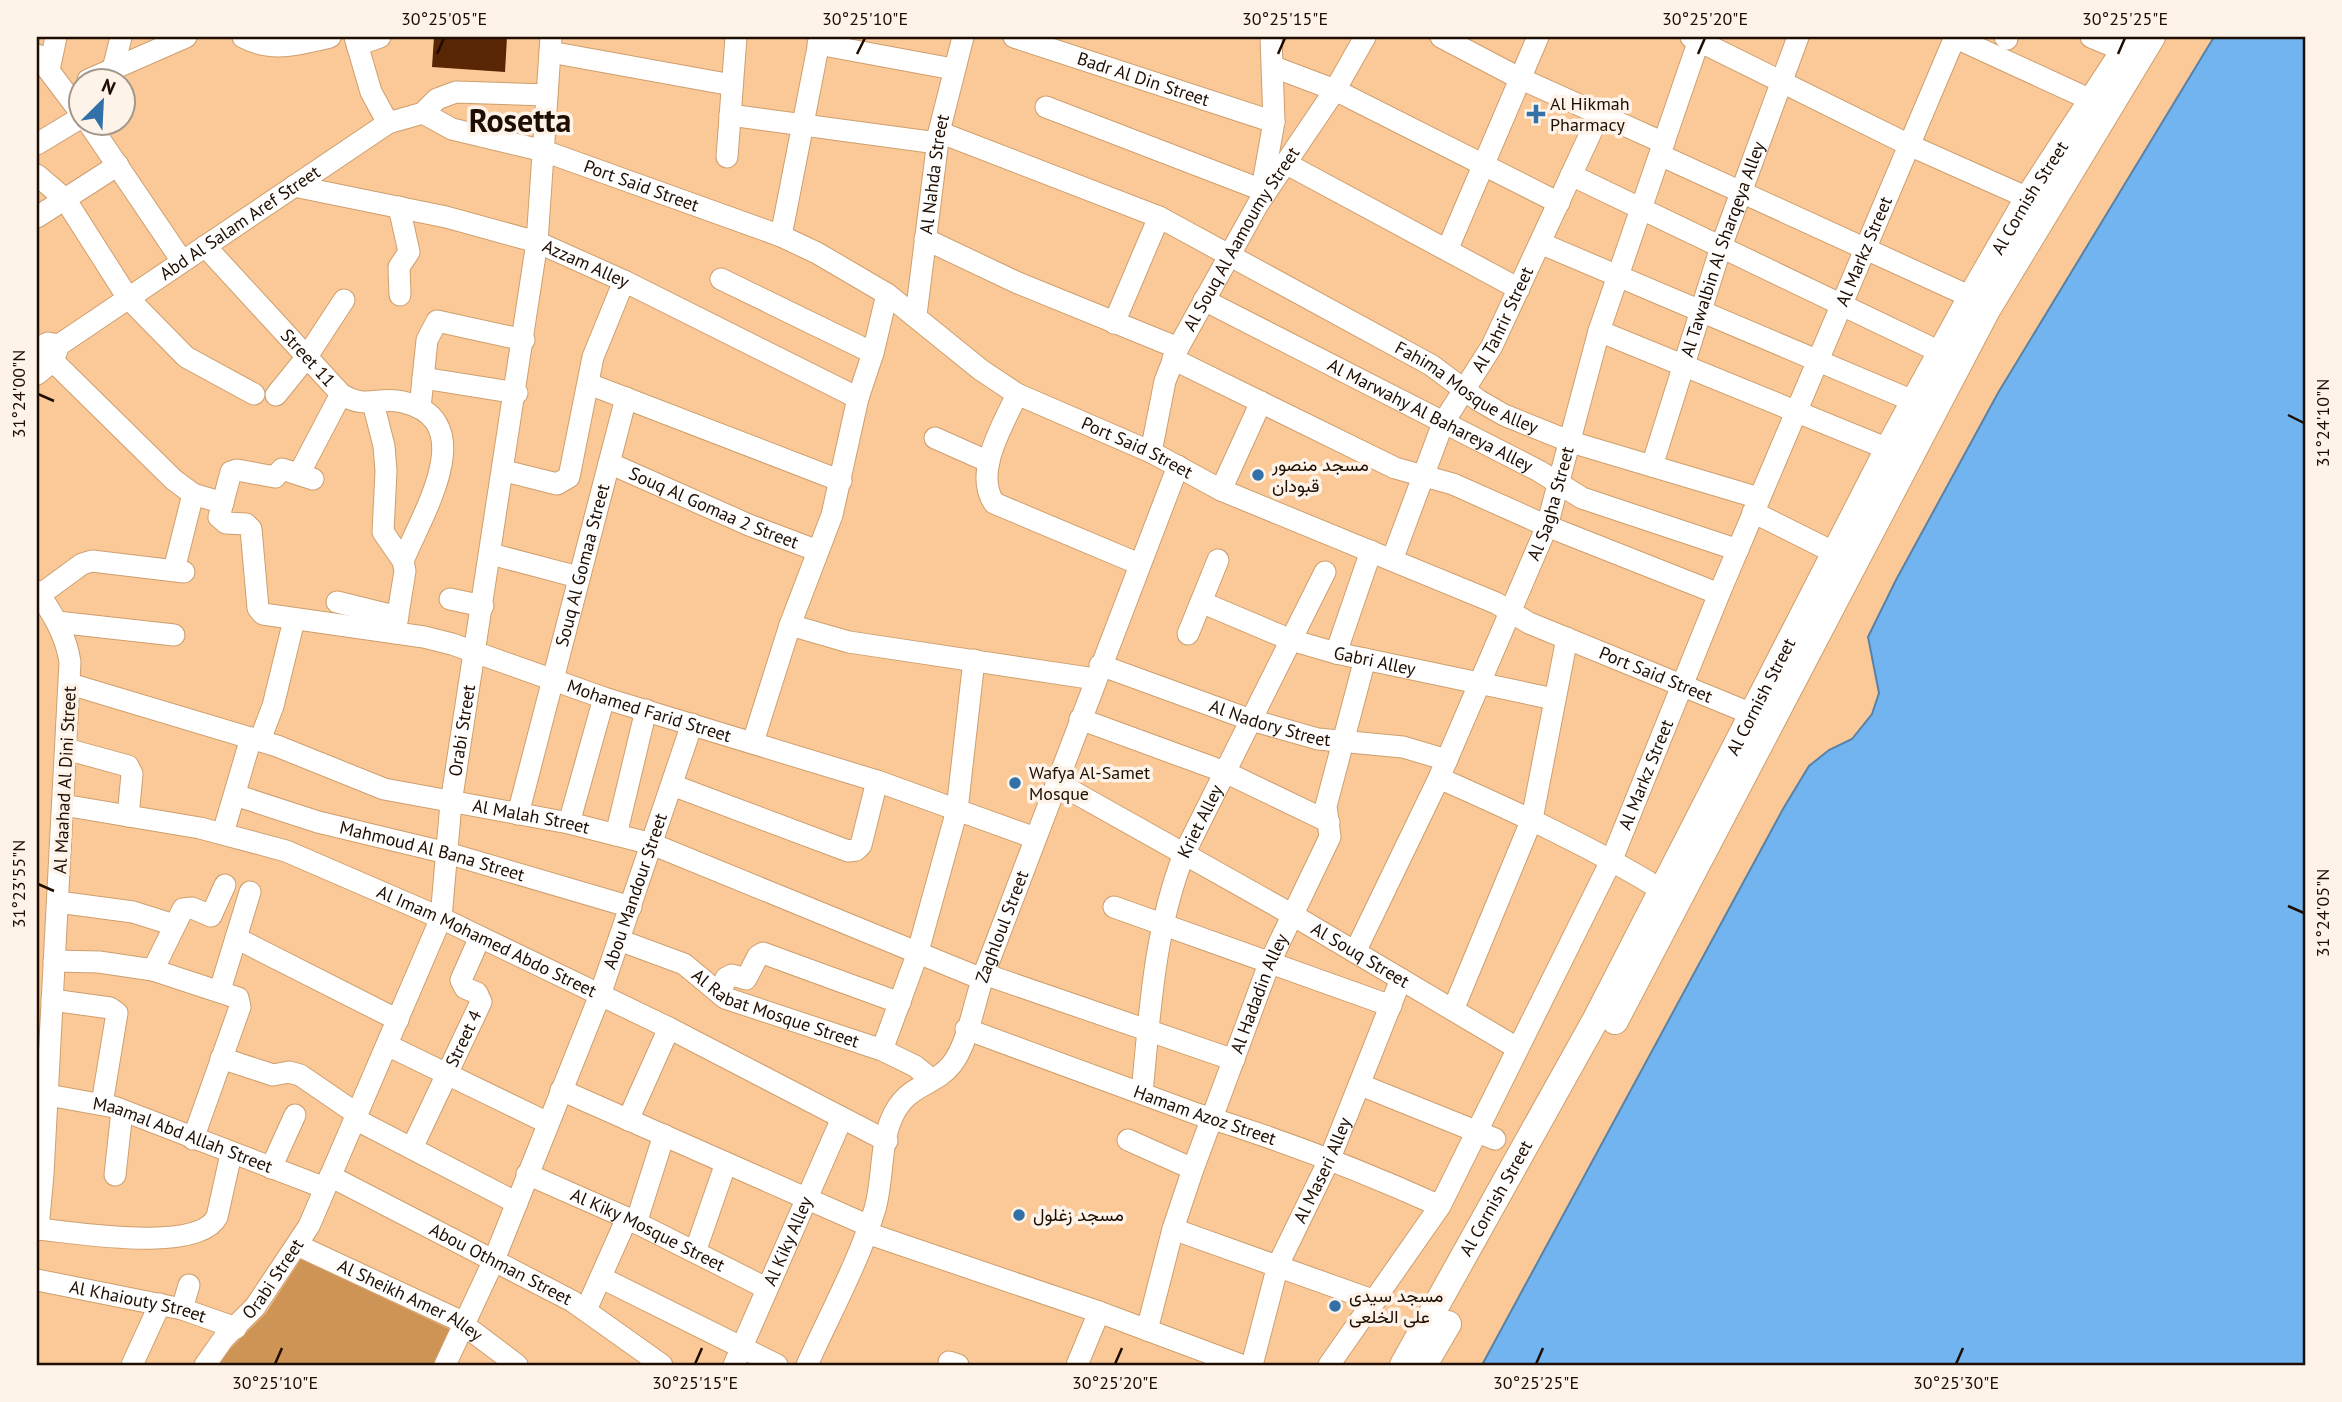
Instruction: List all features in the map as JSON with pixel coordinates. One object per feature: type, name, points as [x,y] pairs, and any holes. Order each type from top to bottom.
[{"type":"main road","name":"Al Cornish Street","points":[[1403,1365],[1596,1019],[1662,890],[1743,754],[1987,310],[2152,37]]},
{"type":"main road","name":"Al Cornish Street","points":[[1424,1365],[1611,1030],[1743,754],[1752,714],[1913,401],[2028,198],[2129,44]]},
{"type":"street","points":[[56,37],[43,69],[66,84]]},
{"type":"street","points":[[114,66],[121,37]]},
{"type":"street","points":[[120,66],[186,37]]},
{"type":"street","points":[[243,37],[266,46],[281,47],[330,37]]},
{"type":"street","points":[[380,37],[356,41],[371,92],[388,123]]},
{"type":"street","points":[[727,156],[736,37]]},
{"type":"street","name":"Al Nahda Street","points":[[916,315],[938,137],[963,37]]},
{"type":"street","name":"Badr Al Din Street","points":[[1014,37],[1274,122]]},
{"type":"street","points":[[1046,107],[1260,197],[1274,122],[1271,37]]},
{"type":"street","name":"Al Souq Al Aamoumy Street","points":[[1151,452],[1175,353],[1260,197],[1287,164],[1335,90],[1365,37]]},
{"type":"street","points":[[1441,37],[1519,78],[1599,115],[1742,191],[1866,246],[1971,297]]},
{"type":"street","points":[[1448,247],[1538,37]]},
{"type":"street","name":"Al Tawalbin Al Sharqeya Alley","points":[[1652,466],[1721,247],[1798,37]]},
{"type":"street","points":[[1954,37],[2091,100]]},
{"type":"street","name":"Al Markz Street","points":[[1329,1365],[1487,1136],[1517,1048],[1612,859],[1756,505],[1954,37]]},
{"type":"street","points":[[2091,37],[2129,44]]},
{"type":"street","points":[[1697,38],[1781,83],[1909,145],[2028,198]]},
{"type":"street","name":"Al Sagha Street","points":[[1355,951],[1482,684],[1547,526],[1560,486],[1599,331],[1697,38]]},
{"type":"street","points":[[780,236],[805,125],[819,40],[953,69]]},
{"type":"street","points":[[550,44],[732,85]]},
{"type":"street","name":"Orabi Street","points":[[205,1365],[224,1338],[255,1307],[297,1245],[328,1182],[441,918],[451,803],[517,393],[537,242],[550,44]]},
{"type":"street","points":[[1274,67],[1335,90],[1559,203]]},
{"type":"street","name":"Abd Al Salam Aref Street","points":[[47,357],[128,298],[388,123],[423,113],[437,99],[456,92],[547,95]]},
{"type":"street","points":[[423,113],[452,129],[544,151]]},
{"type":"street","name":"Fahima Mosque Alley","points":[[730,115],[938,137],[1159,217],[1228,257],[1431,365],[1504,415],[1571,442],[1652,466],[1756,505],[1835,553]]},
{"type":"street","name":"Al Tahrir Street","points":[[1392,560],[1443,423],[1462,388],[1492,345],[1599,115]]},
{"type":"street","points":[[37,144],[66,124]]},
{"type":"street","points":[[98,136],[182,261]]},
{"type":"street","name":"Port Said Street","points":[[544,151],[780,236],[817,253],[887,294],[982,370],[1017,394],[1151,452],[1221,490],[1752,714]]},
{"type":"street","points":[[1287,164],[1448,247],[1519,289]]},
{"type":"street","points":[[37,217],[118,166]]},
{"type":"street","points":[[37,175],[65,200],[128,298],[186,357],[254,394]]},
{"type":"street","points":[[1571,175],[1940,352]]},
{"type":"street","name":"Azzam Alley","points":[[294,186],[399,207],[537,242],[624,281],[858,398]]},
{"type":"street","points":[[399,207],[409,252],[399,267],[400,295]]},
{"type":"street","points":[[1114,323],[1159,217]]},
{"type":"street","points":[[925,239],[1018,283],[1114,323],[1175,353],[1261,402],[1395,468],[1453,484],[1547,526],[1719,594]]},
{"type":"street","points":[[1540,243],[1913,401]]},
{"type":"street","name":"Street 11","points":[[205,246],[341,394],[352,401],[401,401],[428,414]]},
{"type":"street","points":[[721,279],[873,353]]},
{"type":"street","points":[[505,471],[557,484],[569,477],[593,357],[624,281]]},
{"type":"street","points":[[752,742],[841,481],[858,398],[873,353],[887,294]]},
{"type":"street","points":[[276,395],[306,358],[344,300]]},
{"type":"street","name":"Al Marwahy Al Bahareya Alley","points":[[1204,300],[1539,471],[1583,498],[1738,550]]},
{"type":"street","points":[[403,561],[441,468],[445,447],[428,414],[423,378],[427,340],[437,321],[524,340]]},
{"type":"street","points":[[1599,331],[1888,449]]},
{"type":"street","points":[[47,357],[116,425],[193,494],[223,503],[234,470],[273,477],[282,468],[306,476],[341,394]]},
{"type":"street","points":[[423,378],[517,393]]},
{"type":"street","points":[[589,384],[841,481]]},
{"type":"street","points":[[1017,394],[989,462],[987,484],[994,503],[1139,565]]},
{"type":"street","name":"Souq Al Gomaa Street","points":[[518,814],[626,398]]},
{"type":"street","points":[[1221,490],[1261,402]]},
{"type":"street","points":[[337,602],[397,625],[405,571],[403,561],[383,532],[386,471],[384,446],[373,403]]},
{"type":"street","points":[[934,438],[989,462]]},
{"type":"street","name":"Souq Al Gomaa 2 Street","points":[[609,463],[715,511],[818,551]]},
{"type":"street","name":"Zaghloul Street","points":[[807,1365],[868,1229],[889,1123],[896,1109],[917,1086],[952,1064],[1056,782],[1178,466]]},
{"type":"street","points":[[38,594],[82,564],[92,561],[179,571],[193,494]]},
{"type":"street","name":"Mohamed Farid Street","points":[[223,503],[219,517],[222,521],[246,524],[251,530],[258,608],[262,614],[294,620],[397,625],[424,637],[475,652],[604,698],[877,781],[1035,838]]},
{"type":"street","points":[[1336,653],[1371,551]]},
{"type":"street","points":[[491,554],[578,577]]},
{"type":"street","points":[[1188,634],[1218,560]]},
{"type":"street","name":"Kriet Alley","points":[[1142,1093],[1161,923],[1184,854],[1325,572]]},
{"type":"street","name":"Al Maahad Al Dini Street","points":[[37,1229],[42,1094],[54,961],[51,908],[63,805],[70,684],[68,643],[38,594]]},
{"type":"street","points":[[450,599],[483,606]]},
{"type":"street","name":"Gabri Alley","points":[[1201,602],[1291,640],[1336,653],[1554,699]]},
{"type":"street","points":[[223,833],[234,795],[256,739],[274,706],[294,620]]},
{"type":"street","points":[[57,622],[174,635]]},
{"type":"street","name":"Al Nadory Street","points":[[790,625],[849,642],[974,660],[1098,672],[1318,740],[1403,747],[1532,819],[1612,859],[1662,890]]},
{"type":"street","points":[[1453,1010],[1532,819],[1567,638]]},
{"type":"street","name":"Al Hadadin Alley","points":[[1147,1330],[1173,1229],[1193,1169],[1269,964],[1330,837],[1326,806],[1365,659]]},
{"type":"street","points":[[882,1051],[917,955],[957,810],[974,660]]},
{"type":"street","name":"Al Malah Street","points":[[70,684],[256,739],[384,789],[569,823],[652,844],[917,955],[1234,1060]]},
{"type":"street","points":[[569,823],[604,698]]},
{"type":"street","points":[[616,835],[646,710]]},
{"type":"street","points":[[1080,719],[1225,772],[1329,822]]},
{"type":"street","name":"Abou Mandour Street","points":[[445,1365],[494,1260],[600,995],[692,724]]},
{"type":"street","points":[[66,749],[128,766],[132,774],[128,816]]},
{"type":"street","points":[[672,785],[848,851],[856,850],[861,845],[877,781]]},
{"type":"street","name":"Al Souq Street","points":[[1056,782],[1291,914],[1517,1048]]},
{"type":"street","name":"Mahmoud Al Bana Street","points":[[234,795],[318,822],[447,853],[631,907]]},
{"type":"street","name":"Al Imam Mohamed Abdo Street","points":[[63,805],[223,833],[286,851],[481,937],[669,1028],[887,1141]]},
{"type":"street","points":[[153,970],[174,925],[187,908],[208,916],[213,914],[225,885]]},
{"type":"street","points":[[220,990],[250,892]]},
{"type":"street","points":[[1114,907],[1391,1006]]},
{"type":"street","points":[[51,908],[134,912],[174,925]]},
{"type":"street","name":"Street 4","points":[[411,1148],[481,1002],[477,993],[465,988],[461,981],[481,937]]},
{"type":"street","points":[[236,938],[398,1020]]},
{"type":"street","name":"Al Rabat Mosque Street","points":[[619,940],[676,960],[720,994],[882,1051],[915,1066],[932,1079]]},
{"type":"street","points":[[720,994],[726,978],[732,975],[746,979],[758,956],[763,953],[900,1003]]},
{"type":"street","points":[[54,961],[99,962],[153,970],[234,995],[240,1002],[193,1139]]},
{"type":"street","name":"Al Maseri Alley","points":[[1252,1365],[1279,1265],[1330,1158],[1401,979]]},
{"type":"street","points":[[52,1000],[110,1008],[117,1013],[112,1107],[115,1175]]},
{"type":"street","points":[[628,1120],[669,1028]]},
{"type":"street","name":"Hamam Azoz Street","points":[[966,1030],[1330,1158],[1440,1206]]},
{"type":"street","points":[[387,1045],[548,1123]]},
{"type":"street","points":[[221,1058],[268,1074],[300,1074],[356,1116],[517,1203]]},
{"type":"street","points":[[1361,1085],[1487,1136]]},
{"type":"street","points":[[561,1090],[805,1198],[868,1229],[1241,1365]]},
{"type":"street","name":"Maamal Abd Allah Street","points":[[42,1094],[112,1107],[271,1168],[328,1182]]},
{"type":"street","points":[[271,1168],[295,1115]]},
{"type":"street","name":"Al Kiky Alley","points":[[737,1357],[842,1118]]},
{"type":"street","points":[[586,1310],[631,1220],[663,1135]]},
{"type":"street","points":[[1128,1140],[1193,1169]]},
{"type":"street","points":[[37,1229],[140,1240],[172,1237],[198,1230],[214,1223],[217,1217],[231,1154]]},
{"type":"street","points":[[695,1252],[726,1163]]},
{"type":"street","name":"Al Kiky Mosque Street","points":[[527,1174],[631,1220],[766,1288]]},
{"type":"street","name":"Abou Othman Street","points":[[328,1182],[494,1260],[586,1310],[662,1365]]},
{"type":"street","points":[[1173,1229],[1375,1301]]},
{"type":"street","name":"Al Sheikh Amer Alley","points":[[297,1245],[464,1325],[517,1365]]},
{"type":"street","points":[[602,1278],[737,1357],[776,1365]]},
{"type":"street","name":"Al Khaiouty Street","points":[[37,1280],[182,1309],[236,1328]]},
{"type":"street","points":[[182,1309],[189,1285]]},
{"type":"street","points":[[132,1365],[160,1304]]},
{"type":"street","points":[[1077,1365],[1099,1312]]},
{"type":"shaded area","points":[[301,1259],[449,1329],[448,1365],[219,1365],[222,1357],[266,1313]]},
{"type":"water","points":[[2214,37],[2305,37],[2305,1365],[1482,1365],[1783,809],[1809,766],[1829,750],[1852,739],[1872,714],[1879,693],[1868,637],[1896,580],[1998,393]]},
{"type":"building","points":[[434,37],[507,37],[505,72],[432,67]]},
{"type":"place","name":"Al Hikmah Pharmacy","points":[[1536,114]]},
{"type":"place","name":"مسجد منصور قبودان","points":[[1258,475]]},
{"type":"place","name":"Wafya Al-Samet Mosque","points":[[1015,783]]},
{"type":"place","name":"مسجد زغلول","points":[[1019,1215]]},
{"type":"place","name":"مسجد سيدى على الخلعى","points":[[1335,1306]]},
{"type":"district","name":"Rosetta","points":[[520,121]]}]
